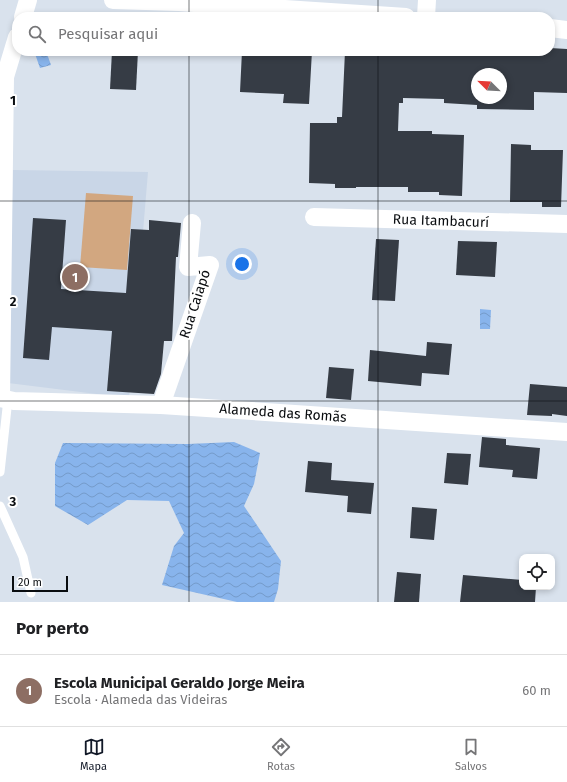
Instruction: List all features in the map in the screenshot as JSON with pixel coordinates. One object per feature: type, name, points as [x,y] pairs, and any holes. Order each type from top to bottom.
[{"type":"street","points":[[24,12],[28,0]]},
{"type":"street","points":[[113,0],[179,2],[330,12]]},
{"type":"street","points":[[426,12],[427,0]]},
{"type":"street","points":[[555,29],[567,30]]},
{"type":"street","points":[[3,398],[5,77],[12,54]]},
{"type":"street","name":"Rua Itambacurí","points":[[314,217],[567,224]]},
{"type":"street","name":"Rua Caiapó","points":[[161,405],[210,265],[188,268],[192,224]]},
{"type":"street","name":"Alameda das Romãs","points":[[3,398],[161,405],[567,432]]},
{"type":"lane","points":[[0,472],[3,398]]},
{"type":"lane","points":[[0,506],[23,558],[31,593]]},
{"type":"shaded area","points":[[13,170],[148,172],[129,398],[8,383]]},
{"type":"shaded area","points":[[86,193],[133,196],[127,270],[80,267]]},
{"type":"water","points":[[36,56],[48,56],[51,65],[40,68]]},
{"type":"water","points":[[480,309],[491,310],[490,329],[480,329]]},
{"type":"water","points":[[234,442],[260,453],[254,484],[244,506],[281,561],[278,589],[274,602],[237,602],[162,585],[174,546],[184,533],[169,501],[127,500],[88,525],[55,506],[55,463],[63,443],[188,444]]},
{"type":"building","points":[[555,48],[567,49],[567,93],[534,92],[534,110],[477,109],[477,105],[444,103],[444,99],[403,98],[403,103],[399,103],[398,131],[432,131],[432,134],[464,135],[462,196],[439,195],[439,192],[408,192],[408,187],[335,188],[335,184],[309,183],[310,123],[337,123],[337,117],[342,117],[345,56],[555,56]]},
{"type":"building","points":[[112,56],[138,56],[136,90],[110,89]]},
{"type":"building","points":[[242,56],[312,56],[309,104],[283,103],[284,94],[240,92]]},
{"type":"building","points":[[511,144],[531,145],[531,150],[563,150],[561,207],[542,207],[542,202],[510,202]]},
{"type":"building","points":[[33,218],[66,220],[61,289],[126,293],[131,229],[149,230],[149,220],[181,223],[178,257],[176,257],[172,341],[164,341],[161,374],[154,394],[107,391],[112,331],[52,327],[49,360],[23,358]]},
{"type":"building","points":[[376,239],[399,240],[395,301],[372,300]]},
{"type":"building","points":[[458,241],[497,242],[495,277],[456,275]]},
{"type":"building","points":[[427,342],[452,344],[449,375],[422,373],[421,386],[368,381],[370,350],[426,356]]},
{"type":"building","points":[[329,367],[354,369],[351,400],[326,398]]},
{"type":"building","points":[[530,384],[567,387],[567,416],[552,414],[552,416],[527,415]]},
{"type":"building","points":[[482,437],[506,439],[506,445],[540,448],[537,479],[512,477],[513,470],[479,467]]},
{"type":"building","points":[[447,453],[471,454],[468,485],[444,483]]},
{"type":"building","points":[[308,461],[332,463],[331,480],[374,483],[371,514],[347,512],[348,496],[305,492]]},
{"type":"building","points":[[412,507],[437,509],[434,540],[410,538]]},
{"type":"building","points":[[397,572],[421,574],[419,602],[394,602]]},
{"type":"building","points":[[463,575],[519,580],[519,590],[536,590],[535,602],[460,602]]},
{"type":"place","name":"Escola Municipal Geraldo Jorge Meira","points":[[75,277]]}]
